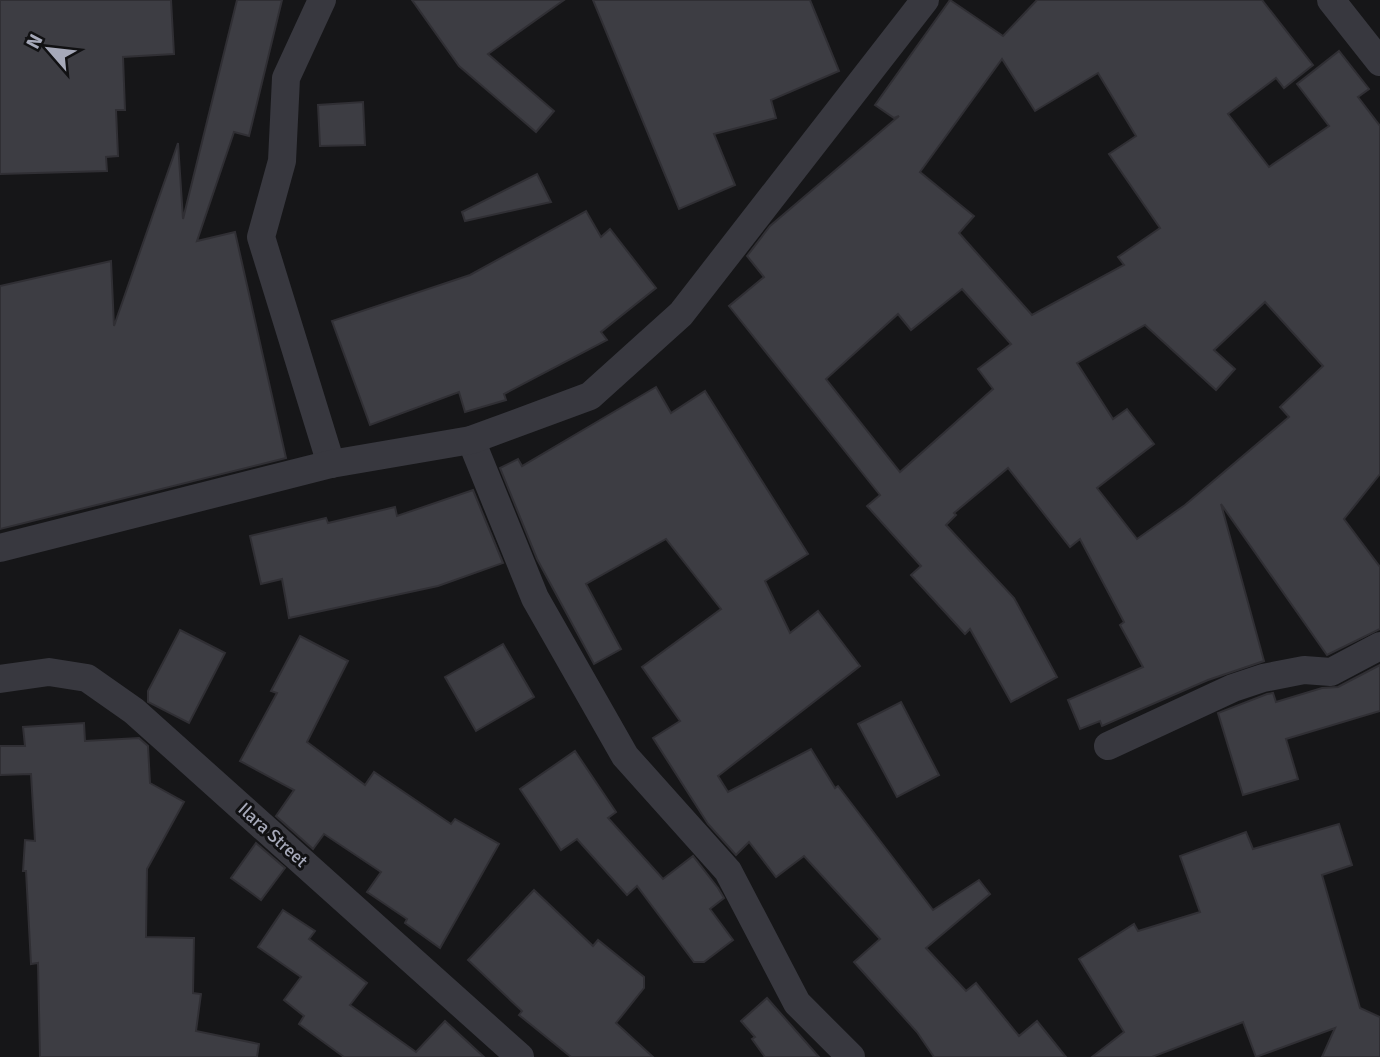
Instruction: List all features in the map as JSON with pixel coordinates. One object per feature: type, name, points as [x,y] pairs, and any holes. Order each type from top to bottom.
[{"type":"street","points":[[322,0],[286,78],[282,161],[261,237],[331,464]]},
{"type":"street","points":[[0,548],[331,464],[471,440],[590,396],[681,314],[925,0]]},
{"type":"street","points":[[1331,0],[1380,62]]},
{"type":"street","points":[[471,440],[535,598],[625,756],[728,871],[797,1003],[851,1057]]},
{"type":"street","points":[[1108,746],[1233,688],[1263,678],[1304,670],[1331,672],[1380,646]]},
{"type":"street","name":"Ilara Street","points":[[0,679],[49,672],[88,678],[134,711],[520,1057]]},
{"type":"building","points":[[0,0],[171,0],[174,54],[123,57],[125,110],[116,110],[118,156],[106,157],[107,171],[0,174]]},
{"type":"building","points":[[237,0],[282,0],[249,136],[234,132],[197,241],[235,232],[286,458],[0,529],[0,286],[111,261],[114,326],[178,143],[183,219]]},
{"type":"building","points":[[412,0],[564,0],[488,54],[554,111],[536,132],[459,66]]},
{"type":"building","points":[[593,0],[810,0],[839,71],[771,100],[776,118],[714,134],[735,185],[679,209]]},
{"type":"building","points":[[950,0],[1003,36],[1037,0],[1262,0],[1313,65],[1284,88],[1276,78],[1228,114],[1269,167],[1329,126],[1297,84],[1339,51],[1369,89],[1358,97],[1380,126],[1380,474],[1344,519],[1380,567],[1380,629],[1327,655],[1221,504],[1264,661],[1208,680],[1102,726],[1100,721],[1080,729],[1068,700],[1143,667],[1120,625],[1124,622],[1080,539],[1070,547],[1008,468],[954,513],[956,515],[946,525],[1014,598],[1057,677],[1011,702],[970,629],[965,634],[911,575],[921,566],[867,506],[880,495],[729,306],[764,277],[747,256],[770,226],[899,116],[894,118],[875,105]],"holes":[[[1002,59],[1035,111],[1098,73],[1136,136],[1109,154],[1160,228],[1118,257],[1124,265],[1032,315],[959,233],[974,216],[920,172]],[[962,289],[1011,344],[978,369],[993,389],[900,472],[826,379],[898,314],[911,330]],[[1265,302],[1323,366],[1280,407],[1289,417],[1185,505],[1137,539],[1097,488],[1154,444],[1127,409],[1113,419],[1077,363],[1145,325],[1216,390],[1235,369],[1214,350]]]},
{"type":"building","points":[[363,102],[365,145],[320,146],[318,105]]},
{"type":"building","points":[[537,174],[551,202],[465,221],[462,212]]},
{"type":"building","points":[[586,211],[601,237],[610,229],[656,288],[601,332],[607,340],[504,394],[506,400],[465,412],[459,392],[370,425],[332,321],[470,275]]},
{"type":"building","points":[[656,387],[671,413],[705,391],[808,554],[765,581],[790,633],[818,611],[860,666],[718,776],[728,792],[811,749],[835,788],[838,786],[933,910],[979,880],[990,894],[926,948],[966,991],[976,983],[1019,1036],[1037,1021],[1066,1057],[934,1057],[917,1032],[854,962],[880,939],[804,856],[776,877],[749,842],[736,855],[708,824],[653,738],[680,721],[642,667],[721,609],[666,539],[586,584],[621,649],[594,664],[537,559],[500,468],[518,459],[522,466]]},
{"type":"building","points":[[473,490],[503,563],[438,586],[289,618],[282,579],[261,584],[250,536],[326,518],[328,523],[395,507],[397,516]]},
{"type":"building","points":[[180,630],[225,653],[189,723],[148,702],[148,691]]},
{"type":"building","points":[[300,636],[348,661],[307,742],[365,785],[374,772],[451,824],[455,819],[499,844],[440,948],[405,923],[407,919],[367,892],[381,872],[324,834],[313,849],[276,816],[294,790],[240,761],[277,693],[271,691]]},
{"type":"building","points":[[503,644],[534,697],[476,731],[445,677]]},
{"type":"building","points":[[1380,665],[1380,711],[1286,739],[1298,779],[1243,795],[1218,713],[1267,694],[1273,693],[1276,702],[1322,688],[1338,687]]},
{"type":"building","points":[[901,702],[939,775],[897,797],[858,724]]},
{"type":"building","points":[[84,723],[85,741],[139,738],[148,746],[150,783],[184,802],[147,869],[146,937],[194,938],[193,993],[201,994],[196,1031],[259,1044],[257,1057],[40,1057],[38,963],[31,964],[26,871],[23,871],[25,840],[35,841],[31,774],[0,775],[0,746],[25,746],[23,727]]},
{"type":"building","points":[[575,751],[616,812],[608,818],[663,879],[693,856],[718,888],[724,898],[710,909],[733,940],[704,962],[694,962],[637,886],[627,895],[577,839],[561,850],[520,789]]},
{"type":"building","points":[[1339,824],[1352,865],[1322,875],[1360,1008],[1380,1017],[1380,1057],[1322,1057],[1335,1028],[1256,1057],[1243,1022],[1152,1057],[1092,1057],[1124,1032],[1079,959],[1134,924],[1138,931],[1200,912],[1180,856],[1246,832],[1253,849]]},
{"type":"building","points":[[256,843],[285,868],[261,900],[231,878]]},
{"type":"building","points":[[534,890],[593,946],[598,940],[644,977],[644,988],[616,1023],[653,1057],[571,1057],[519,1015],[522,1011],[468,960]]},
{"type":"building","points":[[283,910],[315,931],[309,939],[367,983],[350,1005],[416,1052],[445,1021],[484,1057],[344,1057],[299,1024],[304,1016],[284,1000],[301,977],[258,947]]},
{"type":"building","points":[[767,998],[819,1057],[765,1057],[752,1039],[755,1037],[741,1021]]}]
